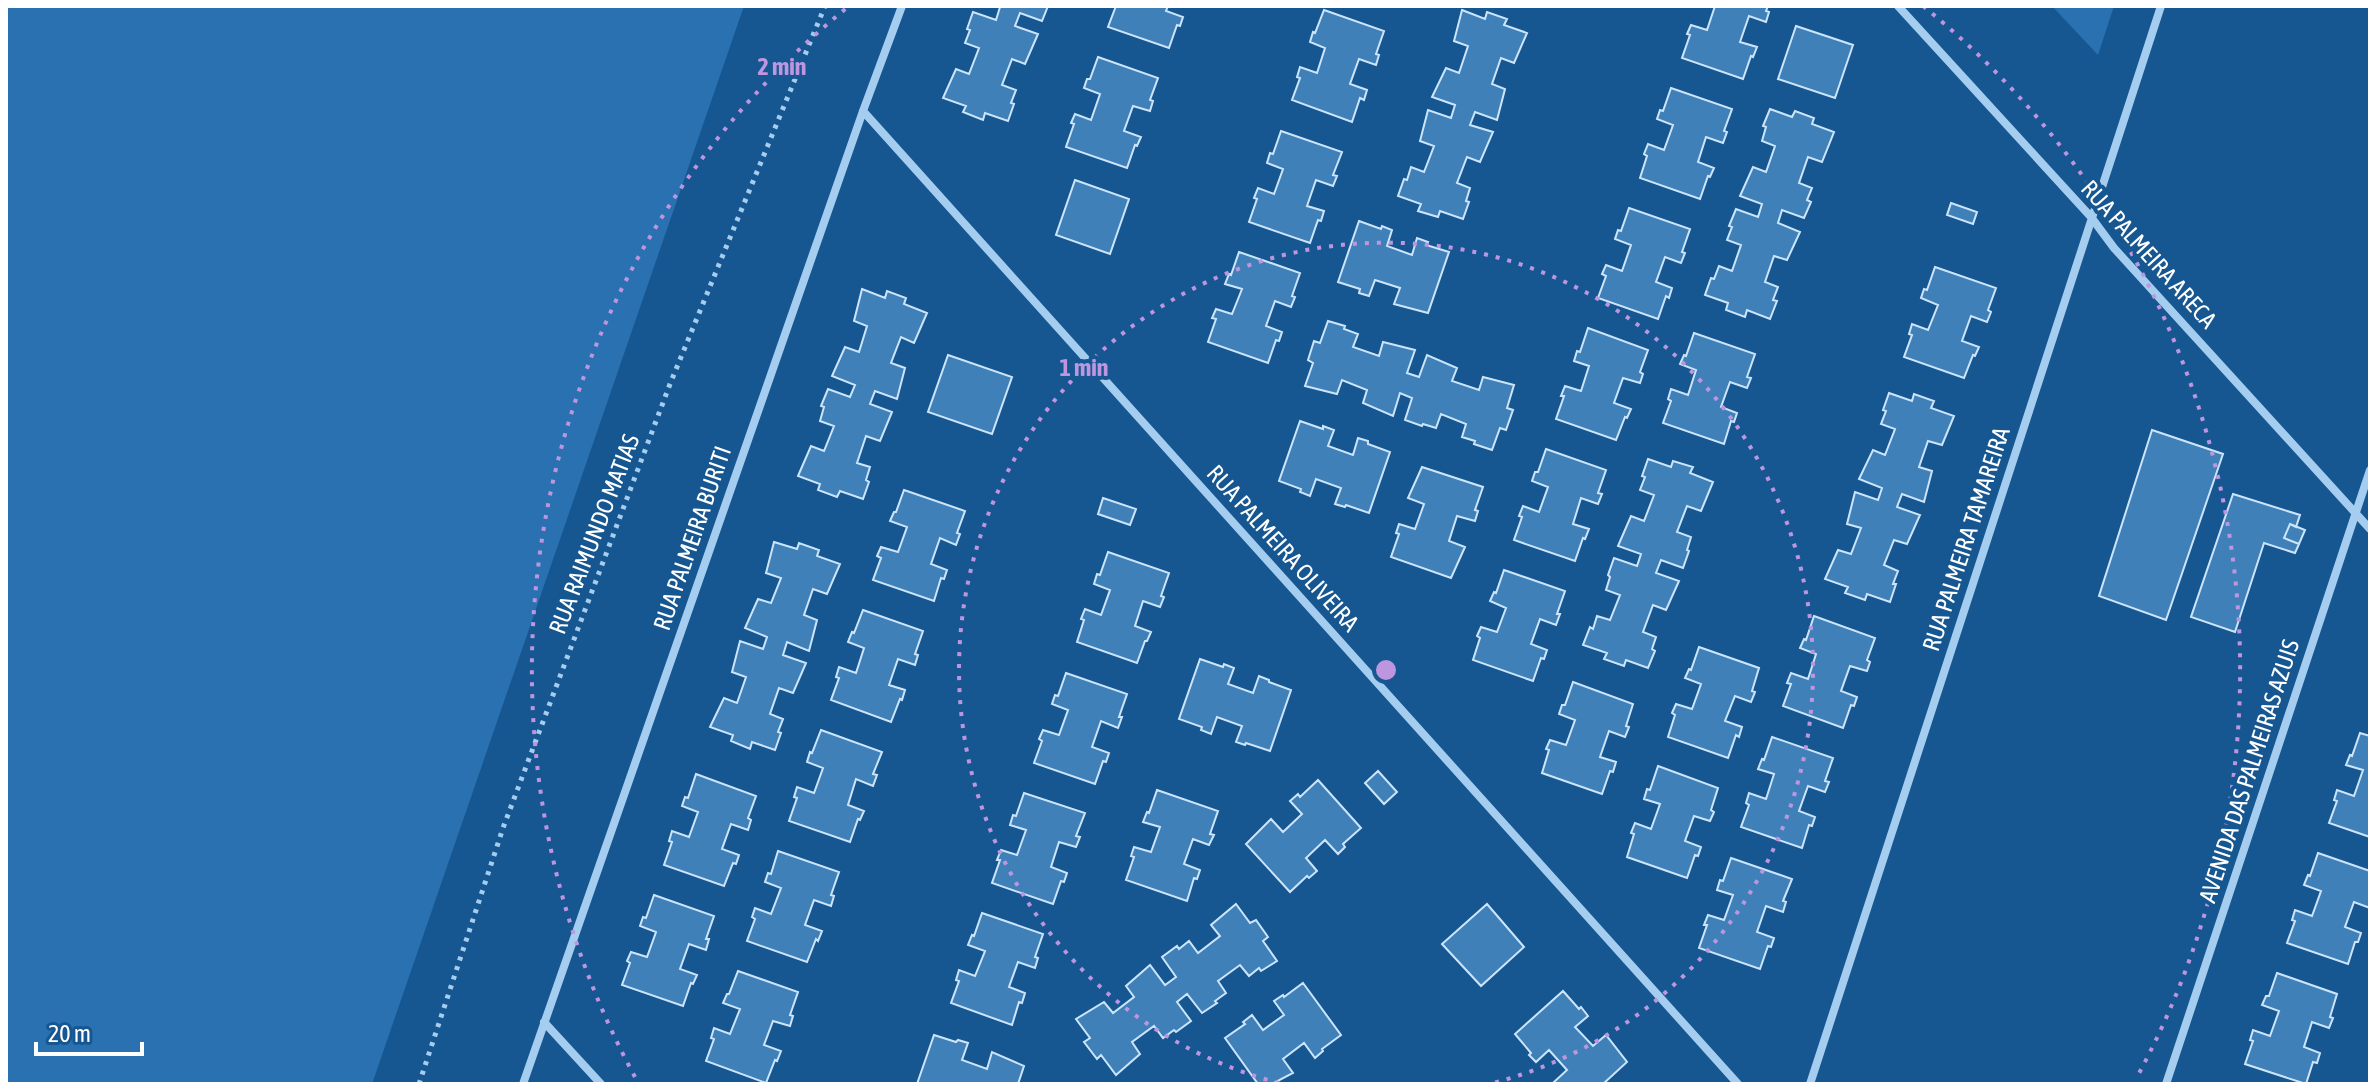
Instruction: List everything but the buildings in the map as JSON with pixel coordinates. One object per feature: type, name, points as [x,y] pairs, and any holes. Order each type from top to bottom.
[{"type":"street","name":"RUA PALMEIRA BURITI","points":[[523,1084],[902,6]]},
{"type":"street","name":"RUA PALMEIRA ARECA","points":[[1898,6],[2370,529]]},
{"type":"street","name":"RUA PALMEIRA TAMAREIRA","points":[[1810,1084],[2161,6]]},
{"type":"street","name":"RUA PALMEIRA OLIVEIRA","points":[[863,111],[1738,1084]]},
{"type":"street","name":"AVENIDA DAS PALMEIRAS AZUIS","points":[[2166,1084],[2370,470]]},
{"type":"street","points":[[544,1022],[601,1084]]},
{"type":"path","name":"RUA RAIMUNDO MATIAS","points":[[419,1084],[525,769],[670,384],[825,6]]},
{"type":"shaded area","points":[[6,6],[744,6],[372,1084],[6,1084]]},
{"type":"shaded area","points":[[2052,6],[2114,6],[2098,55]]}]
